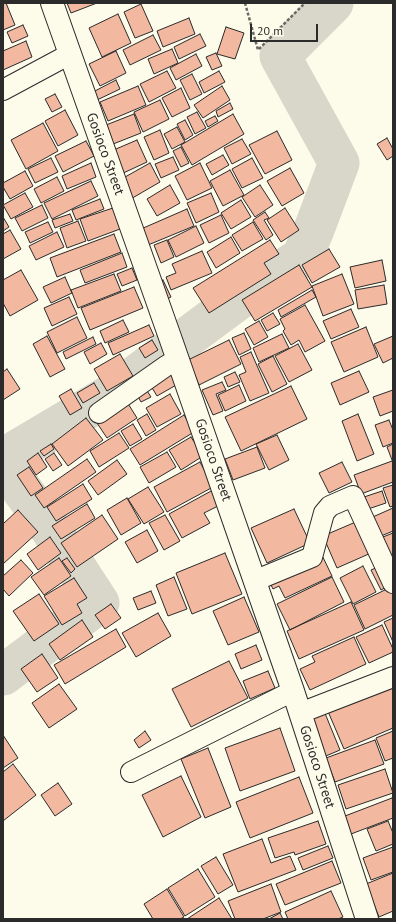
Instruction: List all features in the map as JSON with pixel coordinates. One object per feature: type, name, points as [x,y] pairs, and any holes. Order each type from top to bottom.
[{"type":"street","name":"Gosioco Street","points":[[52,3],[293,691],[367,919]]},
{"type":"street","points":[[3,90],[70,54]]},
{"type":"street","points":[[99,413],[166,366],[175,352]]},
{"type":"street","points":[[254,581],[312,557],[324,513],[330,506],[353,496],[393,583]]},
{"type":"street","points":[[300,713],[393,676]]},
{"type":"street","points":[[131,772],[293,691]]},
{"type":"path","points":[[245,3],[258,50],[305,3]]},
{"type":"building","points":[[3,3],[6,3],[15,25],[3,30]]},
{"type":"building","points":[[67,3],[97,3],[71,13]]},
{"type":"building","points":[[141,4],[153,31],[135,38],[124,12]]},
{"type":"building","points":[[118,14],[131,43],[102,57],[89,28]]},
{"type":"building","points":[[189,18],[195,34],[163,47],[157,31]]},
{"type":"building","points":[[23,25],[28,36],[12,43],[7,32]]},
{"type":"building","points":[[226,27],[244,33],[235,59],[217,54]]},
{"type":"building","points":[[200,34],[206,46],[179,59],[174,47]]},
{"type":"building","points":[[153,35],[161,50],[130,65],[123,50]]},
{"type":"building","points":[[26,41],[32,57],[3,70],[3,51]]},
{"type":"building","points":[[172,49],[178,63],[154,74],[148,59]]},
{"type":"building","points":[[116,51],[126,73],[100,86],[89,64]]},
{"type":"building","points":[[216,53],[222,66],[212,70],[206,57]]},
{"type":"building","points":[[196,54],[202,66],[176,80],[170,68]]},
{"type":"building","points":[[167,71],[176,88],[149,102],[140,84]]},
{"type":"building","points":[[219,71],[225,82],[204,93],[199,82]]},
{"type":"building","points":[[192,74],[202,94],[190,100],[180,80]]},
{"type":"building","points":[[116,80],[120,89],[97,100],[93,92]]},
{"type":"building","points":[[138,86],[146,105],[108,121],[100,102]]},
{"type":"building","points":[[222,86],[230,100],[203,118],[194,105]]},
{"type":"building","points":[[181,88],[190,108],[172,117],[162,98]]},
{"type":"building","points":[[55,94],[62,107],[52,112],[45,99]]},
{"type":"building","points":[[160,100],[169,119],[143,132],[134,112]]},
{"type":"building","points":[[230,103],[233,109],[218,117],[216,111]]},
{"type":"building","points":[[65,110],[78,135],[58,146],[45,121]]},
{"type":"building","points":[[197,112],[206,128],[195,134],[187,117]]},
{"type":"building","points":[[134,114],[141,133],[108,146],[101,127]]},
{"type":"building","points":[[233,114],[244,134],[192,165],[181,145]]},
{"type":"building","points":[[215,116],[218,121],[208,127],[205,121]]},
{"type":"building","points":[[185,120],[193,135],[185,140],[177,124]]},
{"type":"building","points":[[43,123],[58,151],[26,169],[11,140]]},
{"type":"building","points":[[177,127],[185,142],[172,149],[164,134]]},
{"type":"building","points":[[160,130],[169,153],[154,160],[144,137]]},
{"type":"building","points":[[277,131],[292,160],[265,174],[249,145]]},
{"type":"building","points":[[387,138],[393,149],[393,156],[387,160],[377,144]]},
{"type":"building","points":[[242,139],[251,154],[232,164],[224,148]]},
{"type":"building","points":[[137,140],[147,162],[119,175],[109,152]]},
{"type":"building","points":[[86,141],[94,156],[63,172],[55,156]]},
{"type":"building","points":[[181,147],[189,163],[181,167],[173,151]]},
{"type":"building","points":[[223,155],[229,165],[212,175],[206,164]]},
{"type":"building","points":[[173,157],[179,170],[161,178],[155,164]]},
{"type":"building","points":[[51,158],[58,172],[35,183],[28,169]]},
{"type":"building","points":[[252,158],[263,178],[242,188],[232,169]]},
{"type":"building","points":[[91,163],[96,177],[67,189],[62,176]]},
{"type":"building","points":[[150,163],[160,182],[129,200],[118,181]]},
{"type":"building","points":[[200,163],[212,188],[187,200],[175,176]]},
{"type":"building","points":[[290,168],[304,193],[282,206],[267,181]]},
{"type":"building","points":[[230,170],[244,195],[223,206],[210,181]]},
{"type":"building","points":[[25,171],[33,186],[10,199],[3,187],[3,183]]},
{"type":"building","points":[[57,177],[64,191],[41,203],[34,189]]},
{"type":"building","points":[[91,181],[98,196],[52,219],[44,203]]},
{"type":"building","points":[[170,185],[180,203],[157,216],[147,199]]},
{"type":"building","points":[[260,185],[273,205],[255,217],[242,197]]},
{"type":"building","points":[[25,193],[33,207],[11,219],[3,205]]},
{"type":"building","points":[[211,193],[219,212],[196,223],[187,203]]},
{"type":"building","points":[[100,199],[104,209],[76,220],[72,210]]},
{"type":"building","points":[[241,200],[251,217],[231,229],[221,213]]},
{"type":"building","points":[[42,205],[48,218],[22,231],[15,218]]},
{"type":"building","points":[[113,208],[120,229],[88,241],[80,219]]},
{"type":"building","points":[[285,208],[299,230],[281,242],[267,220]]},
{"type":"building","points":[[187,209],[194,226],[148,245],[141,229]]},
{"type":"building","points":[[265,212],[269,218],[264,220],[273,235],[266,240],[253,220]]},
{"type":"building","points":[[70,214],[73,221],[55,228],[52,220]]},
{"type":"building","points":[[221,215],[229,233],[209,243],[200,225]]},
{"type":"building","points":[[3,217],[9,227],[3,231]]},
{"type":"building","points":[[78,221],[86,241],[67,248],[60,228]]},
{"type":"building","points":[[48,222],[53,232],[30,243],[25,232]]},
{"type":"building","points":[[253,222],[263,239],[242,251],[232,235]]},
{"type":"building","points":[[196,226],[204,243],[176,257],[168,240]]},
{"type":"building","points":[[10,230],[21,249],[3,259],[3,234]]},
{"type":"building","points":[[57,232],[64,247],[36,260],[29,246]]},
{"type":"building","points":[[114,234],[121,252],[57,277],[50,258]]},
{"type":"building","points":[[231,237],[240,253],[216,268],[207,252]]},
{"type":"building","points":[[167,240],[174,257],[161,263],[154,245]]},
{"type":"building","points":[[270,240],[279,254],[264,263],[271,274],[209,313],[193,288]]},
{"type":"building","points":[[329,249],[340,267],[312,283],[302,265]]},
{"type":"building","points":[[202,251],[212,273],[171,290],[166,277],[176,273],[172,264]]},
{"type":"building","points":[[122,253],[127,267],[85,283],[80,270]]},
{"type":"building","points":[[382,260],[386,281],[355,288],[350,267]]},
{"type":"building","points":[[299,265],[312,287],[255,321],[242,300]]},
{"type":"building","points":[[132,268],[137,280],[122,286],[117,274]]},
{"type":"building","points":[[21,270],[38,300],[10,316],[3,303],[3,280]]},
{"type":"building","points":[[114,274],[121,291],[78,308],[71,290]]},
{"type":"building","points":[[342,274],[354,304],[323,316],[312,286]]},
{"type":"building","points":[[65,277],[72,293],[51,303],[43,287]]},
{"type":"building","points":[[163,280],[171,297],[163,301],[155,284]]},
{"type":"building","points":[[384,285],[387,304],[358,309],[355,290]]},
{"type":"building","points":[[134,287],[143,308],[90,330],[81,308]]},
{"type":"building","points":[[312,290],[316,297],[281,317],[278,310]]},
{"type":"building","points":[[69,297],[77,314],[52,326],[44,308]]},
{"type":"building","points":[[305,305],[325,341],[305,352],[299,340],[291,345],[283,331],[285,329],[280,319]]},
{"type":"building","points":[[351,309],[359,327],[331,339],[323,321]]},
{"type":"building","points":[[273,313],[280,324],[267,331],[261,320]]},
{"type":"building","points":[[77,317],[87,338],[57,353],[47,332]]},
{"type":"building","points":[[123,320],[129,332],[105,343],[100,331]]},
{"type":"building","points":[[259,321],[268,337],[254,345],[245,329]]},
{"type":"building","points":[[149,325],[154,336],[113,355],[108,343]]},
{"type":"building","points":[[366,327],[378,357],[344,372],[331,342]]},
{"type":"building","points":[[244,333],[251,349],[239,355],[232,338]]},
{"type":"building","points":[[282,334],[289,348],[259,362],[253,348]]},
{"type":"building","points":[[47,336],[65,369],[50,377],[33,344]]},
{"type":"building","points":[[393,336],[393,358],[383,363],[374,344]]},
{"type":"building","points":[[93,337],[96,344],[66,359],[63,352]]},
{"type":"building","points":[[152,340],[158,350],[145,358],[139,348]]},
{"type":"building","points":[[229,340],[241,364],[199,385],[188,360]]},
{"type":"building","points":[[101,343],[107,354],[90,364],[84,352]]},
{"type":"building","points":[[298,344],[312,370],[289,382],[275,356]]},
{"type":"building","points":[[251,352],[269,393],[250,401],[239,375],[246,372],[240,357]]},
{"type":"building","points":[[120,354],[133,376],[107,391],[94,369]]},
{"type":"building","points":[[273,356],[287,384],[272,392],[258,364]]},
{"type":"building","points":[[170,368],[178,384],[157,396],[148,381]]},
{"type":"building","points":[[7,369],[20,389],[3,400],[3,372]]},
{"type":"building","points":[[359,371],[369,392],[340,405],[331,383]]},
{"type":"building","points":[[235,372],[240,382],[228,387],[224,377]]},
{"type":"building","points":[[222,382],[226,390],[216,394],[223,411],[213,415],[202,390]]},
{"type":"building","points":[[94,383],[100,393],[83,403],[77,393]]},
{"type":"building","points":[[239,385],[246,401],[225,411],[218,395]]},
{"type":"building","points":[[144,386],[151,397],[141,402],[135,391]]},
{"type":"building","points":[[291,386],[307,419],[241,451],[225,417]]},
{"type":"building","points":[[71,389],[82,408],[70,415],[59,396]]},
{"type":"building","points":[[393,390],[393,411],[380,416],[373,397]]},
{"type":"building","points":[[170,394],[181,414],[157,427],[146,408]]},
{"type":"building","points":[[127,402],[137,418],[107,438],[97,423]]},
{"type":"building","points":[[147,414],[156,430],[146,436],[137,420]]},
{"type":"building","points":[[358,414],[374,454],[357,461],[342,421]]},
{"type":"building","points":[[184,415],[194,432],[140,465],[130,449]]},
{"type":"building","points":[[86,418],[103,440],[68,466],[52,444]]},
{"type":"building","points":[[389,420],[393,430],[393,443],[383,447],[375,425]]},
{"type":"building","points":[[133,424],[142,439],[130,446],[121,431]]},
{"type":"building","points":[[119,433],[129,448],[99,467],[90,451]]},
{"type":"building","points":[[277,435],[289,460],[269,470],[256,444]]},
{"type":"building","points":[[191,437],[203,456],[181,470],[169,450]]},
{"type":"building","points":[[51,444],[54,449],[44,456],[40,451]]},
{"type":"building","points":[[393,444],[393,460],[392,460],[387,447]]},
{"type":"building","points":[[257,447],[265,468],[233,480],[225,459]]},
{"type":"building","points":[[167,452],[176,467],[149,483],[140,467]]},
{"type":"building","points":[[38,453],[47,467],[36,475],[27,461]]},
{"type":"building","points":[[54,453],[62,465],[53,471],[45,459]]},
{"type":"building","points":[[87,459],[96,472],[44,508],[35,495]]},
{"type":"building","points":[[117,460],[127,474],[98,495],[88,481]]},
{"type":"building","points":[[392,461],[393,482],[361,494],[354,475]]},
{"type":"building","points":[[200,462],[213,487],[167,512],[154,487]]},
{"type":"building","points":[[342,462],[352,482],[329,493],[319,473]]},
{"type":"building","points":[[29,467],[43,488],[31,496],[17,475]]},
{"type":"building","points":[[83,484],[92,499],[56,521],[47,507]]},
{"type":"building","points":[[393,485],[393,506],[390,507],[383,488]]},
{"type":"building","points":[[148,487],[164,512],[144,524],[128,499]]},
{"type":"building","points":[[213,490],[220,505],[204,513],[210,523],[182,538],[169,514]]},
{"type":"building","points":[[382,491],[386,503],[365,510],[361,498]]},
{"type":"building","points":[[127,498],[141,523],[121,535],[107,510]]},
{"type":"building","points":[[87,504],[95,518],[61,539],[52,526]]},
{"type":"building","points":[[393,508],[393,531],[374,539],[366,520]]},
{"type":"building","points":[[294,509],[310,543],[267,563],[251,528]]},
{"type":"building","points":[[18,510],[38,532],[3,564],[3,524]]},
{"type":"building","points":[[102,515],[118,539],[77,567],[61,543]]},
{"type":"building","points":[[165,515],[180,541],[164,550],[149,523]]},
{"type":"building","points":[[358,521],[371,553],[337,568],[323,536]]},
{"type":"building","points":[[147,530],[158,551],[137,563],[125,542]]},
{"type":"building","points":[[393,533],[393,557],[392,558],[383,537]]},
{"type":"building","points":[[50,537],[61,553],[38,570],[27,554]]},
{"type":"building","points":[[318,547],[332,576],[285,598],[279,586],[273,589],[265,573]]},
{"type":"building","points":[[225,553],[242,594],[192,614],[176,573]]},
{"type":"building","points":[[59,558],[71,576],[44,595],[31,577]]},
{"type":"building","points":[[67,558],[75,569],[71,573],[62,561]]},
{"type":"building","points":[[21,560],[33,573],[9,596],[3,589],[3,576]]},
{"type":"building","points":[[363,566],[376,592],[353,604],[340,578]]},
{"type":"building","points":[[380,566],[390,585],[381,590],[371,570]]},
{"type":"building","points":[[174,577],[187,609],[168,616],[156,585]]},
{"type":"building","points":[[332,577],[344,602],[290,630],[277,604]]},
{"type":"building","points":[[74,578],[87,598],[77,604],[82,613],[62,625],[44,596]]},
{"type":"building","points":[[391,587],[393,591],[393,615],[365,629],[354,605]]},
{"type":"building","points":[[151,591],[156,603],[138,610],[133,598]]},
{"type":"building","points":[[39,594],[59,624],[34,641],[13,611]]},
{"type":"building","points":[[244,597],[259,632],[228,645],[213,611]]},
{"type":"building","points":[[351,602],[364,630],[299,659],[287,631]]},
{"type":"building","points":[[111,604],[121,618],[105,629],[95,615]]},
{"type":"building","points":[[158,613],[171,636],[136,657],[122,633]]},
{"type":"building","points":[[393,618],[393,642],[384,622]]},
{"type":"building","points":[[82,620],[93,637],[60,660],[49,644]]},
{"type":"building","points":[[382,625],[393,652],[369,663],[356,637]]},
{"type":"building","points":[[116,629],[126,647],[65,684],[54,665]]},
{"type":"building","points":[[354,637],[366,664],[310,690],[300,669],[315,662],[312,656]]},
{"type":"building","points":[[256,645],[262,660],[241,669],[235,654]]},
{"type":"building","points":[[42,654],[58,678],[37,692],[21,669]]},
{"type":"building","points":[[229,661],[248,698],[191,727],[172,689]]},
{"type":"building","points":[[268,671],[275,688],[250,699],[243,681]]},
{"type":"building","points":[[393,673],[393,728],[344,749],[324,702]]},
{"type":"building","points":[[59,684],[77,709],[49,728],[32,703]]},
{"type":"building","points":[[322,706],[340,750],[321,758],[303,714]]},
{"type":"building","points":[[280,728],[295,771],[240,791],[225,748]]},
{"type":"building","points":[[145,731],[151,740],[139,748],[134,740]]},
{"type":"building","points":[[393,731],[393,758],[385,761],[376,738]]},
{"type":"building","points":[[3,735],[18,758],[3,768]]},
{"type":"building","points":[[375,740],[384,764],[335,782],[326,758]]},
{"type":"building","points":[[208,748],[231,807],[205,818],[181,759]]},
{"type":"building","points":[[13,764],[36,795],[3,821],[3,772]]},
{"type":"building","points":[[385,769],[393,793],[346,809],[338,785]]},
{"type":"building","points":[[181,776],[201,817],[163,837],[142,795]]},
{"type":"building","points":[[299,777],[313,813],[250,838],[236,802]]},
{"type":"building","points":[[58,783],[72,804],[55,816],[41,795]]},
{"type":"building","points":[[392,798],[393,818],[351,834],[345,816]]},
{"type":"building","points":[[318,821],[326,844],[295,855],[294,852],[275,858],[268,838]]},
{"type":"building","points":[[388,821],[393,833],[393,844],[376,851],[367,829]]},
{"type":"building","points":[[262,839],[271,863],[290,856],[296,870],[238,892],[223,854]]},
{"type":"building","points":[[328,846],[333,858],[303,870],[298,858]]},
{"type":"building","points":[[393,847],[393,872],[371,880],[363,858]]},
{"type":"building","points":[[216,857],[233,885],[218,894],[201,866]]},
{"type":"building","points":[[332,861],[341,883],[285,905],[276,884]]},
{"type":"building","points":[[198,869],[215,897],[185,916],[168,888]]},
{"type":"building","points":[[393,873],[393,911],[379,917],[366,884]]},
{"type":"building","points":[[271,884],[281,912],[263,919],[235,919],[228,901]]},
{"type":"building","points":[[167,889],[184,917],[180,919],[153,919],[144,904]]},
{"type":"building","points":[[331,891],[343,917],[338,919],[288,919],[285,912]]},
{"type":"building","points":[[219,898],[232,919],[187,919]]},
{"type":"building","points":[[280,913],[283,919],[269,919]]},
{"type":"waterway","points":[[3,675],[99,603],[50,528],[14,479],[11,454],[107,397],[235,302],[302,257],[339,163],[280,56],[333,3]]}]
